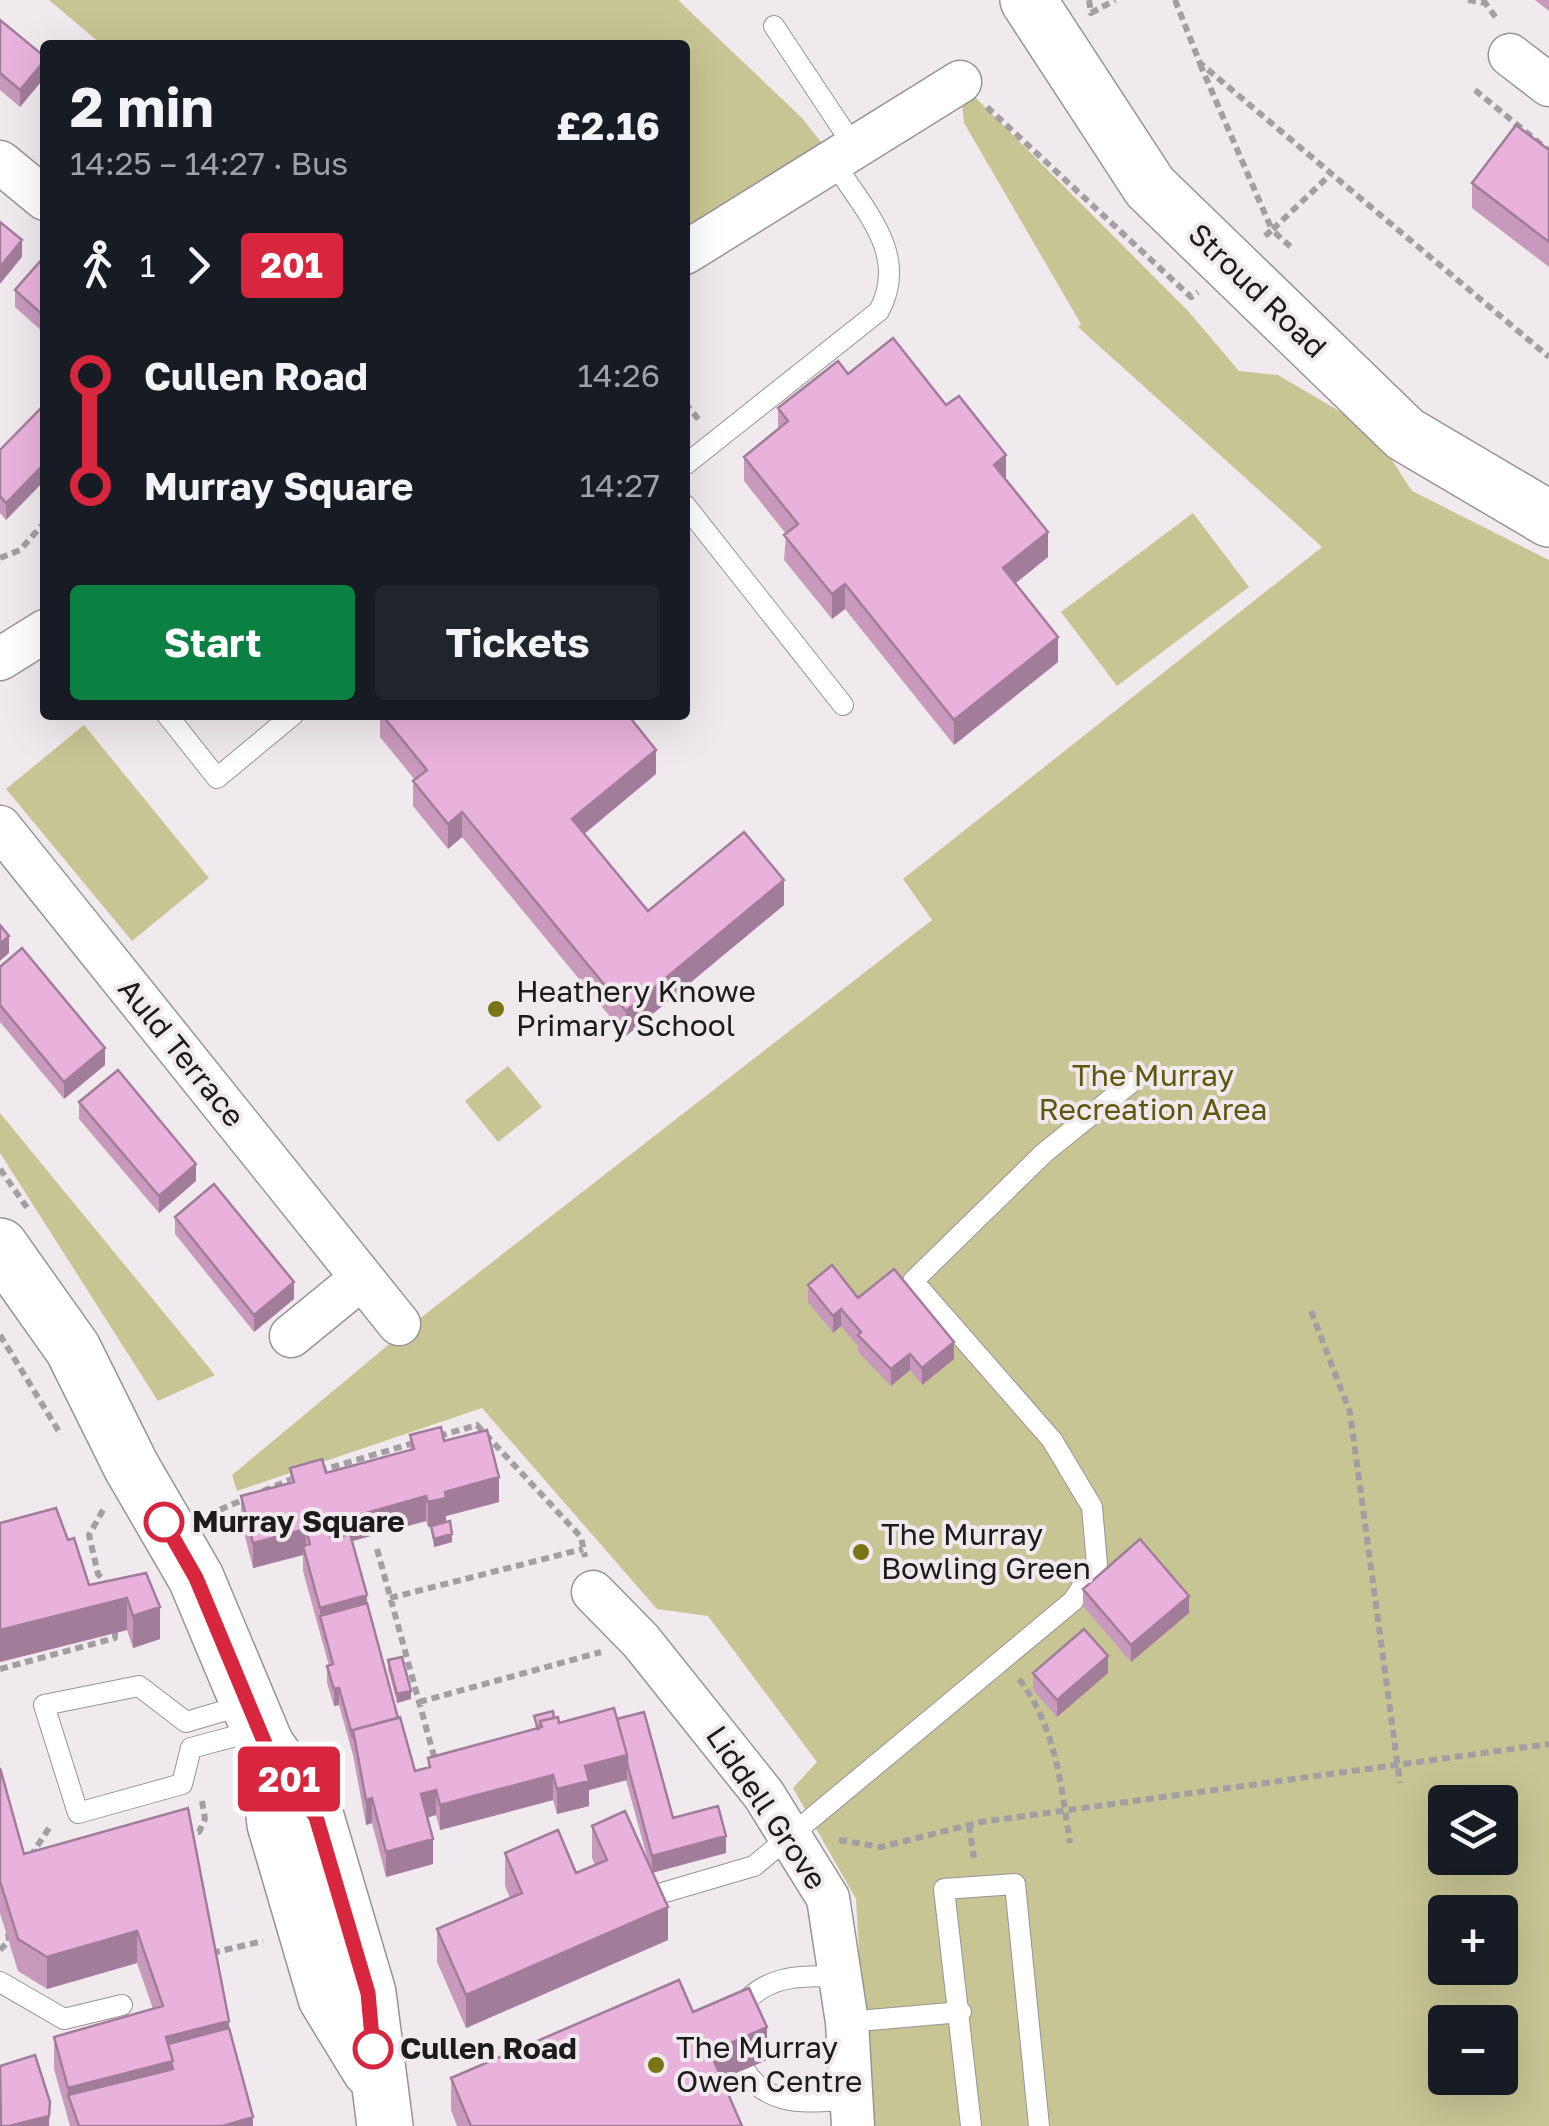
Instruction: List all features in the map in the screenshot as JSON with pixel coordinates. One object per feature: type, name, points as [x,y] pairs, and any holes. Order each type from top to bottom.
[{"type":"street","name":"Stroud Road","points":[[1028,0],[1150,187],[1405,434],[1549,520]]},
{"type":"street","points":[[1510,55],[1549,85]]},
{"type":"street","points":[[690,251],[960,82]]},
{"type":"street","points":[[0,162],[40,195]]},
{"type":"street","points":[[0,658],[40,634]]},
{"type":"street","name":"Auld Terrace","points":[[0,827],[399,1324]]},
{"type":"street","points":[[0,1246],[72,1349],[131,1466],[196,1578],[258,1726],[275,1824],[326,1998],[381,2104]]},
{"type":"street","points":[[291,1336],[362,1278]]},
{"type":"street","name":"Liddell Grove","points":[[592,1592],[641,1641],[789,1833],[828,1898],[847,2022],[853,2113]]},
{"type":"lane","points":[[690,461],[879,311],[889,292],[893,269],[884,243],[844,155],[774,26]]},
{"type":"lane","points":[[690,511],[843,705]]},
{"type":"lane","points":[[171,720],[217,778],[287,720]]},
{"type":"lane","points":[[662,1893],[754,1866],[1073,1600],[1097,1564],[1092,1507],[1052,1440],[913,1281],[1044,1154],[1132,1082]]},
{"type":"lane","points":[[139,1686],[186,1722],[258,1726],[192,1748],[182,1784],[78,1813],[44,1706],[139,1686]]},
{"type":"lane","points":[[972,2126],[944,1889],[1015,1884],[1038,2126]]},
{"type":"lane","points":[[726,2030],[730,2032],[742,2006],[766,1984],[798,1975],[840,1977]]},
{"type":"lane","points":[[0,1982],[64,2019],[122,2005]]},
{"type":"lane","points":[[847,2022],[961,2012]]},
{"type":"lane","points":[[744,2070],[754,2086],[782,2101],[853,2113]]},
{"type":"path","points":[[1091,13],[1115,0]]},
{"type":"path","points":[[1175,0],[1272,230],[1292,248]]},
{"type":"path","points":[[1468,0],[1485,3]]},
{"type":"path","points":[[1200,63],[1549,357]]},
{"type":"path","points":[[960,82],[1191,297]]},
{"type":"path","points":[[1474,90],[1549,151]]},
{"type":"path","points":[[1272,230],[1331,174]]},
{"type":"path","points":[[0,558],[20,550],[40,528]]},
{"type":"path","points":[[1311,1311],[1350,1412],[1400,1783]]},
{"type":"path","points":[[0,1335],[66,1445]]},
{"type":"path","points":[[203,1517],[292,1478],[476,1425],[581,1537],[592,1592]]},
{"type":"path","points":[[95,1492],[104,1508],[89,1535],[98,1574],[115,1599]]},
{"type":"path","points":[[377,1549],[435,1760]]},
{"type":"path","points":[[390,1598],[583,1549]]},
{"type":"path","points":[[0,1669],[116,1638],[115,1619]]},
{"type":"path","points":[[419,1702],[641,1641]]},
{"type":"path","points":[[1003,1658],[1035,1700],[1056,1755],[1070,1843]]},
{"type":"path","points":[[789,1833],[880,1847],[980,1822],[1549,1744]]},
{"type":"path","points":[[18,1856],[34,1851],[55,1820]]},
{"type":"path","points":[[169,1838],[199,1832]]},
{"type":"path","points":[[182,1836],[186,1852]]},
{"type":"path","points":[[34,1851],[50,1858]]},
{"type":"path","points":[[0,1950],[9,1941],[6,1917]]},
{"type":"path","points":[[207,1937],[216,1973]]},
{"type":"path","points":[[211,1954],[253,1944]]},
{"type":"green space","points":[[49,0],[678,0],[802,118],[825,147],[690,233],[690,40],[96,40]]},
{"type":"green space","name":"The Murray Recreation Area","points":[[960,82],[1188,311],[1239,371],[1278,375],[1373,431],[1412,491],[1549,560],[1549,2126],[869,2126],[856,1899],[793,1788],[817,1762],[708,1616],[657,1609],[482,1408],[237,1491],[232,1475],[423,1316],[932,920],[903,879],[1322,547],[1078,327],[1081,324],[964,123]]},
{"type":"green space","points":[[1193,513],[1249,587],[1117,686],[1061,612]]},
{"type":"green space","points":[[84,725],[209,878],[132,941],[6,789]]},
{"type":"green space","points":[[508,1066],[542,1107],[498,1142],[465,1101]]},
{"type":"green space","points":[[0,1113],[215,1375],[158,1401],[0,1153]]},
{"type":"building","points":[[0,20],[40,53],[40,66],[20,90],[0,73]]},
{"type":"building","points":[[1516,125],[1549,150],[1549,242],[1472,183]]},
{"type":"building","points":[[0,222],[22,240],[0,267]]},
{"type":"building","points":[[40,261],[40,312],[15,290]]},
{"type":"building","points":[[893,338],[946,405],[959,396],[1006,455],[994,465],[1048,532],[1003,568],[1058,637],[954,720],[845,584],[832,594],[784,535],[798,524],[744,457],[788,421],[778,408],[838,361],[848,374]]},
{"type":"building","points":[[40,409],[40,468],[6,503],[0,496],[0,450]]},
{"type":"building","points":[[386,720],[632,720],[656,750],[572,819],[648,911],[744,832],[784,880],[626,1011],[462,812],[448,824],[413,781],[427,770]]},
{"type":"building","points":[[0,925],[9,936],[0,944]]},
{"type":"building","points":[[22,948],[105,1048],[64,1082],[0,1005],[0,967]]},
{"type":"building","points":[[118,1070],[196,1164],[159,1196],[79,1102]]},
{"type":"building","points":[[214,1184],[294,1282],[254,1315],[175,1217]]},
{"type":"building","points":[[832,1265],[858,1298],[894,1269],[954,1342],[922,1368],[910,1354],[891,1369],[858,1335],[861,1332],[841,1309],[833,1316],[808,1285]]},
{"type":"building","points":[[441,1427],[444,1441],[487,1430],[499,1477],[445,1492],[446,1498],[428,1502],[426,1496],[327,1524],[331,1539],[350,1534],[367,1595],[320,1608],[303,1546],[310,1544],[306,1529],[253,1543],[241,1496],[294,1482],[290,1468],[322,1459],[326,1473],[414,1449],[410,1435]]},
{"type":"building","points":[[56,1508],[68,1540],[74,1538],[89,1585],[146,1573],[160,1607],[133,1616],[127,1598],[0,1630],[0,1523]]},
{"type":"building","points":[[450,1521],[452,1534],[434,1539],[431,1526]]},
{"type":"building","points":[[1140,1539],[1189,1596],[1131,1645],[1083,1589]]},
{"type":"building","points":[[367,1603],[398,1718],[353,1730],[353,1738],[339,1688],[334,1689],[327,1666],[333,1664],[320,1616]]},
{"type":"building","points":[[1084,1629],[1108,1656],[1057,1700],[1033,1673]]},
{"type":"building","points":[[402,1657],[411,1691],[397,1694],[388,1660]]},
{"type":"building","points":[[614,1708],[627,1755],[585,1766],[589,1781],[557,1789],[553,1775],[440,1805],[436,1790],[421,1794],[433,1839],[386,1852],[372,1798],[366,1800],[353,1730],[400,1717],[415,1771],[430,1767],[428,1758],[542,1727],[540,1721],[558,1717],[559,1723]]},
{"type":"building","points":[[553,1711],[554,1718],[540,1721],[538,1729],[534,1716]]},
{"type":"building","points":[[644,1712],[673,1818],[718,1806],[726,1836],[652,1856],[617,1719]]},
{"type":"building","points":[[0,1768],[24,1854],[188,1808],[229,2021],[166,2037],[173,2061],[68,2088],[54,2037],[163,2006],[137,1931],[47,1957],[18,1939],[0,1881]]},
{"type":"building","points":[[625,1811],[668,1907],[466,1995],[437,1929],[522,1893],[505,1853],[558,1830],[576,1873],[607,1860],[592,1826]]},
{"type":"building","name":"The Murray Owen Centre","points":[[679,1980],[693,2012],[749,1988],[767,2027],[710,2052],[742,2126],[471,2126],[451,2078]]},
{"type":"building","points":[[229,2028],[253,2117],[223,2126],[79,2126],[68,2095],[173,2069],[168,2044]]},
{"type":"building","points":[[35,2055],[50,2102],[49,2116],[1,2126],[0,2066]]},
{"type":"bus line","name":"201","points":[[164,1522],[196,1578],[266,1746],[316,1817],[368,1993],[373,2049]]},
{"type":"place","name":"Heathery Knowe Primary School","points":[[496,1009]]},
{"type":"place","name":"Murray Square","points":[[164,1522]]},
{"type":"place","name":"The Murray Bowling Green","points":[[861,1552]]},
{"type":"place","name":"Cullen Road","points":[[373,2049]]},
{"type":"place","name":"The Murray Owen Centre","points":[[656,2065]]}]
